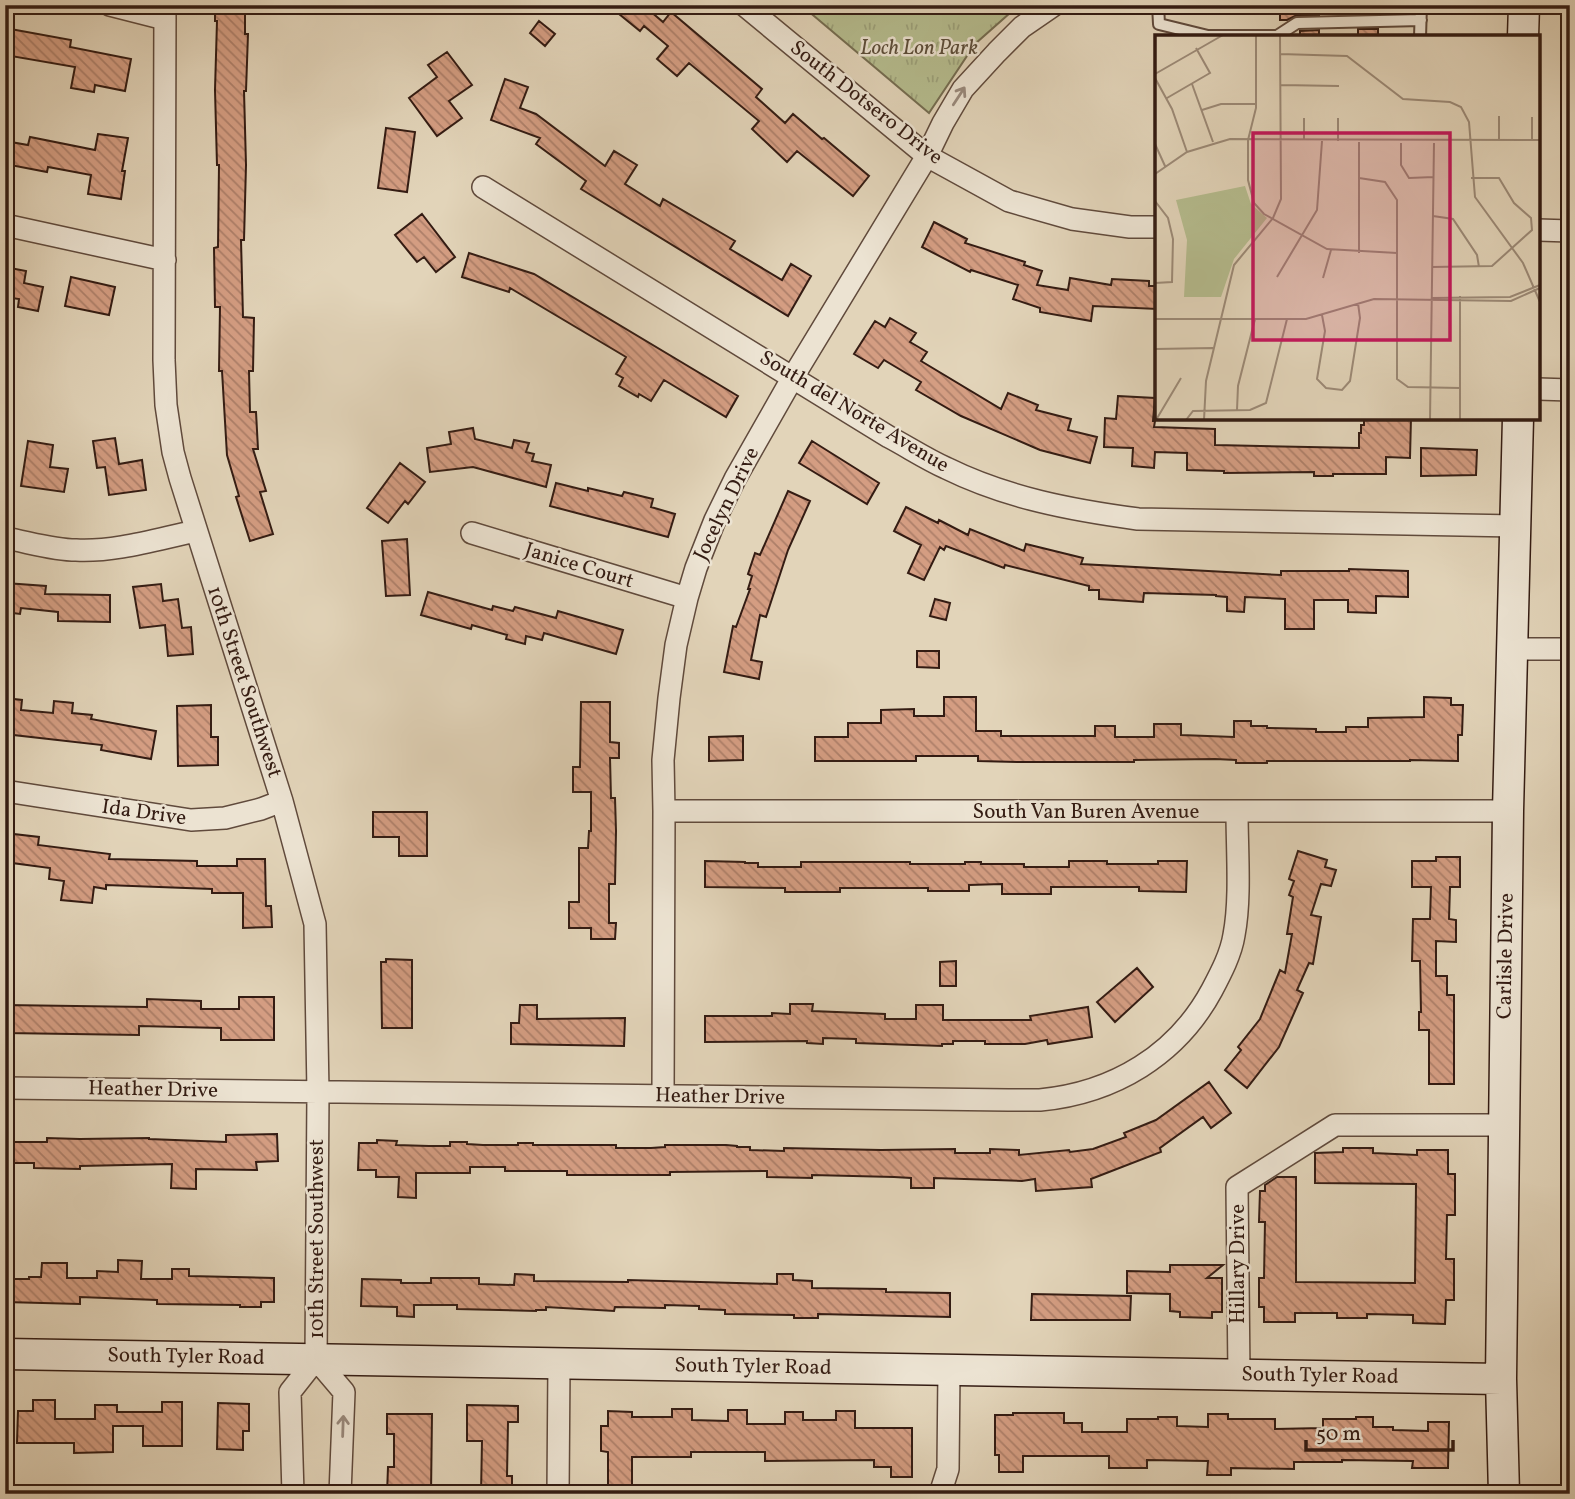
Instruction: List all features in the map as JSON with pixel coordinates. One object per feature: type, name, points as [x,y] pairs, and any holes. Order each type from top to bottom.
[{"type":"street","points":[[110,5],[165,12]]},
{"type":"street","name":"South Dotsero Drive","points":[[744,5],[927,156],[1009,201],[1072,219],[1130,227],[1155,227]]},
{"type":"street","name":"Jocelyn Drive","points":[[663,1096],[663,760],[676,645],[696,568],[735,480],[793,377],[927,156],[963,89],[1022,27],[1054,5]]},
{"type":"street","points":[[1523,35],[1524,5]]},
{"type":"street","name":"10th Street Southwest","points":[[165,12],[164,360],[166,405],[173,452],[282,801],[315,924],[318,1092],[316,1359],[290,1392],[293,1494]]},
{"type":"street","name":"South del Norte Avenue","points":[[483,187],[889,437],[946,468],[991,487],[1081,512],[1138,519],[1516,526]]},
{"type":"street","points":[[5,225],[165,260]]},
{"type":"street","points":[[1540,230],[1570,231]]},
{"type":"street","points":[[1540,389],[1570,390]]},
{"type":"street","name":"Carlisle Drive","points":[[1504,1494],[1501,1380],[1508,811],[1518,420]]},
{"type":"street","points":[[5,538],[74,551],[136,544],[196,531]]},
{"type":"street","name":"Janice Court","points":[[472,533],[687,598]]},
{"type":"street","points":[[1512,649],[1570,649]]},
{"type":"street","name":"Ida Drive","points":[[5,791],[191,820],[225,818],[282,801]]},
{"type":"street","name":"South Van Buren Avenue","points":[[664,811],[1508,811]]},
{"type":"street","name":"Heather Drive","points":[[5,1088],[1040,1100],[1066,1096],[1108,1084],[1148,1062],[1189,1026],[1205,1004],[1220,975],[1234,935],[1237,813]]},
{"type":"street","name":"Hillary Drive","points":[[1239,1375],[1237,1187],[1335,1125],[1504,1125]]},
{"type":"street","name":"South Tyler Road","points":[[5,1354],[1501,1380]]},
{"type":"street","name":"10th Street Southwest","points":[[316,1359],[344,1392],[340,1494]]},
{"type":"street","points":[[558,1494],[559,1363]]},
{"type":"street","points":[[940,1494],[948,1469],[949,1370]]},
{"type":"lane","points":[[1158,5],[1159,24],[1204,35]]},
{"type":"lane","points":[[1420,35],[1421,5]]},
{"type":"lane","points":[[1279,35],[1297,23],[1421,20]]},
{"type":"green space","name":"Loch Lon Park","points":[[801,5],[1019,5],[975,44],[929,113]]},
{"type":"building","points":[[215,5],[245,5],[245,34],[248,34],[244,91],[244,240],[241,240],[243,317],[254,318],[253,371],[249,371],[250,412],[256,412],[258,449],[253,449],[266,491],[260,492],[273,534],[250,541],[236,497],[239,496],[227,455],[222,371],[219,371],[220,307],[215,307],[214,248],[218,247],[219,165],[215,90]]},
{"type":"building","points":[[608,5],[643,5],[663,22],[671,12],[762,89],[756,97],[785,123],[793,114],[869,176],[853,196],[797,151],[787,162],[752,129],[759,121],[689,63],[677,76],[657,59],[668,46],[644,26],[640,31]]},
{"type":"building","points":[[1280,5],[1319,5],[1319,15],[1297,15],[1280,20]]},
{"type":"building","points":[[539,21],[555,34],[545,46],[530,33]]},
{"type":"building","points":[[5,28],[71,40],[70,47],[131,59],[125,91],[95,85],[94,92],[71,88],[75,67],[5,55]]},
{"type":"building","points":[[1358,29],[1378,29],[1378,35],[1358,35]]},
{"type":"building","points":[[1319,30],[1319,35],[1300,35],[1300,31]]},
{"type":"building","points":[[447,52],[472,85],[449,101],[462,118],[437,136],[409,98],[437,77],[428,65]]},
{"type":"building","points":[[505,79],[528,87],[520,108],[536,114],[605,166],[614,151],[637,165],[625,184],[660,206],[663,199],[735,241],[730,249],[782,280],[791,264],[811,276],[788,316],[581,189],[586,181],[536,144],[540,138],[491,120]]},
{"type":"building","points":[[386,128],[415,132],[407,192],[378,188]]},
{"type":"building","points":[[98,134],[128,138],[122,171],[125,171],[121,199],[88,194],[91,175],[48,167],[47,172],[5,164],[5,141],[28,145],[30,137],[95,150]]},
{"type":"building","points":[[422,214],[455,257],[436,272],[424,257],[417,262],[395,235]]},
{"type":"building","points":[[934,222],[967,239],[965,243],[1025,262],[1024,265],[1042,271],[1037,285],[1068,290],[1070,278],[1111,285],[1112,279],[1149,281],[1149,286],[1155,286],[1155,309],[1093,306],[1091,321],[1040,312],[1040,308],[1013,299],[1018,285],[971,270],[970,272],[922,247]]},
{"type":"building","points":[[469,253],[534,274],[738,396],[726,417],[664,380],[651,401],[619,386],[623,378],[616,374],[626,357],[510,288],[509,292],[462,277]]},
{"type":"building","points":[[5,267],[26,271],[24,283],[43,287],[38,311],[18,307],[19,299],[5,297]]},
{"type":"building","points":[[71,277],[115,287],[109,315],[65,306]]},
{"type":"building","points":[[890,318],[916,333],[910,342],[927,352],[921,361],[1001,409],[1008,393],[1038,405],[1036,410],[1071,419],[1068,430],[1097,437],[1090,463],[1040,450],[961,416],[916,390],[921,382],[884,360],[878,368],[854,354],[875,321],[885,327]]},
{"type":"building","points":[[1118,396],[1155,398],[1154,427],[1215,429],[1215,445],[1359,448],[1359,433],[1364,420],[1411,420],[1410,458],[1386,457],[1386,474],[1333,476],[1314,476],[1314,472],[1224,473],[1187,470],[1187,453],[1155,452],[1154,468],[1132,466],[1133,448],[1104,447],[1105,418],[1116,419]]},
{"type":"building","points":[[473,428],[475,439],[512,448],[514,440],[529,443],[526,452],[534,454],[532,461],[551,465],[546,487],[473,467],[430,472],[427,448],[451,444],[449,432]]},
{"type":"building","points":[[115,438],[119,464],[142,460],[146,490],[109,495],[105,467],[97,468],[93,441]]},
{"type":"building","points":[[28,441],[53,445],[50,467],[68,469],[64,492],[21,486]]},
{"type":"building","points":[[812,441],[879,483],[867,504],[799,463]]},
{"type":"building","points":[[1421,448],[1477,450],[1476,475],[1421,476]]},
{"type":"building","points":[[400,463],[425,482],[408,504],[405,501],[388,523],[367,508]]},
{"type":"building","points":[[556,483],[588,491],[588,488],[622,496],[624,492],[653,499],[651,507],[675,514],[668,537],[550,506]]},
{"type":"building","points":[[788,491],[810,501],[788,550],[766,617],[760,615],[751,660],[762,662],[759,679],[724,672],[733,626],[736,627],[750,589],[752,576],[748,574],[755,553],[760,555]]},
{"type":"building","points":[[906,507],[968,535],[970,529],[1024,551],[1026,544],[1083,558],[1081,564],[1281,575],[1281,571],[1408,571],[1408,597],[1376,596],[1376,613],[1348,612],[1348,600],[1314,600],[1314,629],[1285,629],[1285,599],[1245,597],[1244,612],[1227,611],[1227,597],[1216,595],[1144,593],[1143,602],[1099,599],[1099,590],[1089,590],[1089,586],[1005,565],[1004,568],[946,546],[944,550],[940,547],[924,580],[908,573],[921,545],[894,531]]},
{"type":"building","points":[[407,539],[410,595],[386,596],[382,541]]},
{"type":"building","points":[[5,583],[46,586],[45,594],[110,595],[110,622],[58,621],[58,612],[21,608],[20,614],[5,612]]},
{"type":"building","points":[[161,584],[163,601],[178,599],[182,628],[191,627],[193,654],[168,656],[165,625],[140,628],[133,587]]},
{"type":"building","points":[[428,592],[492,610],[493,606],[513,611],[515,607],[556,618],[558,611],[623,630],[616,654],[544,633],[542,640],[526,636],[525,644],[506,639],[507,635],[472,625],[471,629],[421,615]]},
{"type":"building","points":[[935,599],[950,603],[946,620],[930,616]]},
{"type":"building","points":[[917,651],[939,651],[939,668],[917,667]]},
{"type":"building","points":[[944,697],[976,697],[976,731],[1001,731],[1001,736],[1095,736],[1095,726],[1115,726],[1115,737],[1154,737],[1154,724],[1181,724],[1181,735],[1234,737],[1234,721],[1251,721],[1251,726],[1267,728],[1346,732],[1346,727],[1368,727],[1368,718],[1424,717],[1424,697],[1451,698],[1451,705],[1463,705],[1462,735],[1458,735],[1458,761],[1236,763],[1236,760],[1215,759],[1017,762],[978,761],[978,756],[916,756],[916,761],[815,761],[815,737],[848,737],[848,723],[881,723],[881,710],[914,709],[914,716],[944,716]]},
{"type":"building","points":[[5,698],[22,700],[21,710],[53,713],[54,701],[73,703],[72,713],[92,715],[91,719],[156,731],[151,759],[101,750],[102,745],[5,734]]},
{"type":"building","points":[[581,702],[610,702],[610,742],[619,743],[619,758],[610,758],[611,798],[615,798],[616,831],[615,884],[609,884],[609,923],[616,923],[615,939],[591,939],[591,928],[569,928],[569,902],[579,902],[579,848],[588,848],[591,831],[591,792],[573,792],[573,767],[580,767]]},
{"type":"building","points":[[211,705],[211,737],[218,737],[218,765],[178,766],[177,706]]},
{"type":"building","points":[[743,736],[743,760],[709,761],[709,737]]},
{"type":"building","points":[[373,812],[427,812],[427,856],[399,856],[399,837],[373,837]]},
{"type":"building","points":[[5,833],[39,837],[38,845],[110,854],[109,859],[197,861],[197,866],[237,866],[237,859],[265,859],[266,906],[271,906],[272,927],[243,928],[243,893],[212,893],[212,889],[106,885],[106,889],[94,887],[92,903],[61,900],[64,881],[49,879],[50,868],[5,862]]},
{"type":"building","points":[[1298,851],[1327,860],[1325,867],[1336,870],[1331,886],[1321,884],[1311,915],[1321,917],[1313,964],[1309,963],[1297,990],[1303,993],[1279,1047],[1247,1088],[1225,1070],[1241,1050],[1238,1047],[1260,1019],[1280,970],[1285,973],[1292,934],[1287,934],[1293,897],[1289,895],[1294,881],[1289,879]]},
{"type":"building","points":[[1436,857],[1460,857],[1460,887],[1450,887],[1449,919],[1456,920],[1456,942],[1436,941],[1436,976],[1447,976],[1447,995],[1454,995],[1454,1084],[1429,1084],[1429,1030],[1419,1030],[1420,961],[1412,961],[1413,919],[1430,919],[1431,887],[1412,887],[1412,861],[1436,861]]},
{"type":"building","points":[[705,861],[758,863],[758,867],[801,867],[801,862],[981,862],[1024,864],[1024,867],[1069,867],[1069,861],[1158,864],[1158,861],[1187,861],[1186,892],[1139,891],[1139,887],[1051,887],[1051,894],[1002,894],[1002,884],[969,885],[969,891],[840,888],[840,892],[785,892],[785,888],[705,887]]},
{"type":"building","points":[[386,959],[412,960],[412,1028],[382,1028],[381,962],[386,962]]},
{"type":"building","points":[[956,961],[956,986],[940,986],[940,962]]},
{"type":"building","points":[[1137,968],[1153,987],[1115,1022],[1097,1002]]},
{"type":"building","points":[[239,997],[274,997],[274,1040],[221,1040],[221,1028],[139,1026],[139,1035],[5,1033],[5,1005],[147,1007],[147,999],[201,1001],[201,1009],[239,1009]]},
{"type":"building","points":[[790,1004],[813,1004],[812,1011],[885,1014],[885,1019],[916,1019],[916,1005],[943,1005],[943,1020],[1031,1020],[1030,1016],[1088,1007],[1092,1037],[1048,1044],[1047,1040],[1025,1044],[953,1041],[953,1044],[942,1046],[856,1043],[856,1039],[823,1038],[823,1044],[807,1041],[705,1042],[705,1016],[790,1014]]},
{"type":"building","points":[[520,1005],[537,1005],[537,1019],[625,1018],[624,1046],[511,1044],[511,1023],[519,1023]]},
{"type":"building","points":[[1209,1082],[1231,1113],[1211,1128],[1203,1117],[1160,1148],[1161,1152],[1091,1179],[1092,1187],[1036,1191],[1035,1179],[1022,1181],[934,1178],[934,1188],[911,1188],[911,1178],[894,1177],[767,1177],[767,1171],[567,1175],[567,1171],[505,1171],[505,1167],[470,1167],[470,1173],[416,1173],[416,1198],[398,1197],[399,1177],[376,1177],[376,1170],[358,1170],[359,1143],[377,1143],[377,1140],[397,1141],[396,1145],[429,1146],[450,1146],[450,1142],[467,1142],[483,1145],[616,1145],[616,1148],[726,1145],[750,1147],[750,1150],[784,1151],[784,1148],[955,1149],[955,1153],[990,1153],[990,1149],[1019,1150],[1019,1155],[1070,1152],[1093,1149],[1126,1137],[1124,1133],[1156,1120]]},
{"type":"building","points":[[277,1134],[278,1161],[256,1162],[257,1170],[196,1169],[196,1189],[171,1188],[172,1164],[80,1166],[80,1169],[34,1168],[34,1163],[5,1163],[5,1142],[47,1142],[47,1138],[149,1138],[226,1142],[226,1135]]},
{"type":"building","points":[[1343,1148],[1373,1148],[1373,1153],[1417,1155],[1417,1150],[1448,1150],[1448,1174],[1455,1174],[1455,1215],[1447,1215],[1446,1259],[1454,1259],[1454,1300],[1446,1300],[1445,1324],[1413,1323],[1413,1315],[1367,1314],[1367,1318],[1337,1318],[1337,1313],[1295,1313],[1295,1322],[1264,1322],[1264,1307],[1259,1307],[1259,1278],[1264,1278],[1265,1222],[1259,1222],[1260,1191],[1265,1191],[1265,1185],[1277,1177],[1296,1177],[1296,1282],[1415,1283],[1416,1184],[1315,1183],[1315,1153],[1343,1152]]},
{"type":"building","points":[[118,1260],[142,1261],[141,1279],[172,1279],[172,1269],[189,1269],[189,1276],[274,1278],[274,1302],[261,1302],[261,1307],[240,1307],[157,1304],[157,1300],[80,1297],[80,1304],[5,1302],[5,1279],[41,1277],[42,1263],[67,1263],[67,1278],[97,1278],[97,1271],[118,1272]]},
{"type":"building","points":[[1170,1265],[1223,1265],[1207,1278],[1222,1278],[1222,1312],[1212,1312],[1212,1318],[1180,1317],[1180,1312],[1170,1311],[1170,1294],[1127,1293],[1127,1271],[1170,1272]]},
{"type":"building","points":[[515,1274],[534,1275],[534,1281],[628,1280],[777,1284],[777,1274],[793,1274],[793,1280],[812,1281],[812,1288],[950,1293],[950,1317],[818,1314],[818,1318],[794,1318],[794,1315],[725,1314],[725,1310],[699,1309],[699,1306],[665,1305],[665,1308],[615,1307],[614,1311],[546,1307],[546,1310],[536,1311],[457,1309],[457,1305],[414,1305],[414,1317],[397,1316],[397,1307],[361,1306],[362,1279],[431,1283],[431,1278],[479,1278],[479,1284],[514,1285]]},
{"type":"building","points":[[1032,1294],[1131,1296],[1130,1320],[1031,1320]]},
{"type":"building","points":[[33,1400],[55,1400],[55,1419],[95,1419],[95,1405],[117,1405],[117,1412],[162,1412],[162,1402],[182,1402],[182,1446],[143,1446],[143,1426],[113,1426],[113,1452],[74,1453],[74,1443],[17,1443],[18,1411],[33,1411]]},
{"type":"building","points":[[218,1403],[249,1404],[249,1431],[243,1431],[243,1450],[217,1449]]},
{"type":"building","points":[[467,1405],[518,1406],[518,1422],[508,1422],[507,1476],[512,1476],[512,1494],[481,1494],[482,1441],[467,1441]]},
{"type":"building","points":[[672,1409],[692,1409],[692,1420],[728,1421],[728,1410],[747,1410],[747,1424],[785,1424],[785,1412],[803,1412],[803,1420],[836,1420],[836,1411],[855,1411],[855,1428],[912,1428],[912,1477],[891,1477],[891,1467],[874,1467],[874,1460],[765,1461],[765,1452],[691,1452],[691,1457],[632,1457],[632,1494],[608,1494],[608,1452],[601,1451],[601,1426],[608,1426],[608,1411],[632,1412],[632,1417],[672,1417]]},
{"type":"building","points":[[1064,1413],[1064,1423],[1082,1423],[1082,1432],[1127,1432],[1127,1419],[1158,1417],[1177,1417],[1177,1426],[1208,1427],[1208,1414],[1228,1414],[1228,1419],[1275,1419],[1275,1429],[1323,1428],[1323,1419],[1356,1417],[1373,1417],[1373,1427],[1393,1427],[1393,1430],[1428,1431],[1428,1422],[1449,1422],[1448,1468],[1412,1468],[1413,1461],[1342,1460],[1294,1462],[1294,1469],[1231,1468],[1231,1475],[1207,1475],[1208,1461],[1147,1460],[1147,1468],[1109,1468],[1109,1456],[1023,1456],[1023,1472],[999,1472],[999,1455],[995,1455],[995,1415]]},
{"type":"building","points":[[387,1414],[432,1414],[431,1494],[387,1494],[388,1467],[394,1467],[394,1434],[387,1434]]}]
